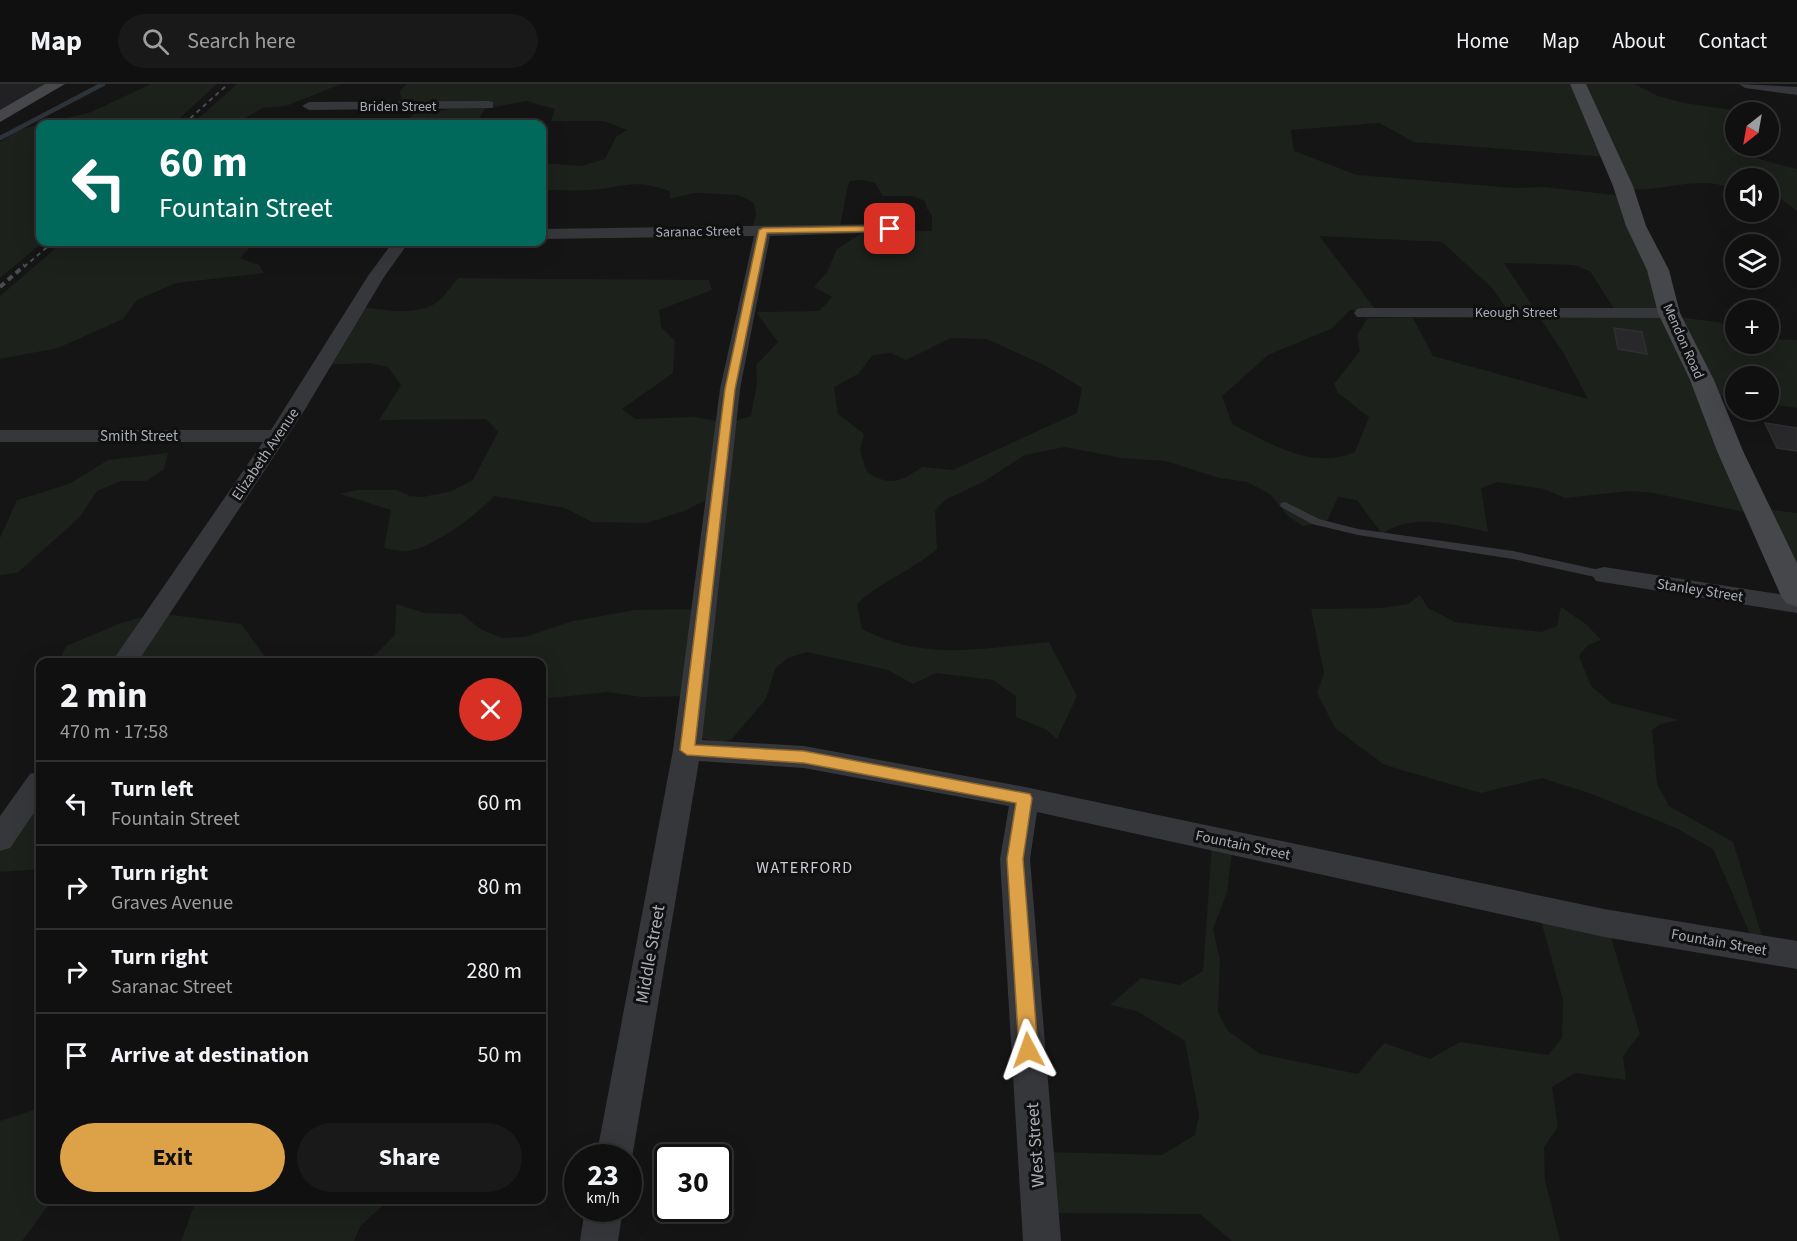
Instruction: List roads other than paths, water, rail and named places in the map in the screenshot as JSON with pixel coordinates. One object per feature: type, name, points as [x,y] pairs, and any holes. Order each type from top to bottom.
[{"type":"street","points":[[0,117],[57,84]]},
{"type":"street","name":"Mendon Road","points":[[1578,84],[1623,186],[1636,226],[1658,270],[1669,313],[1702,380],[1730,451],[1797,596]]},
{"type":"street","points":[[1746,84],[1797,91]]},
{"type":"street","name":"Briden Street","points":[[309,106],[485,110]]},
{"type":"street","name":"Saranac Street","points":[[546,234],[890,229]]},
{"type":"street","name":"Middle Street","points":[[617,1144],[687,750],[730,389],[763,230]]},
{"type":"street","name":"Elizabeth Avenue","points":[[127,658],[277,436],[369,286],[398,246]]},
{"type":"street","name":"Keough Street","points":[[1363,313],[1669,313]]},
{"type":"street","name":"Smith Street","points":[[0,436],[277,436]]},
{"type":"street","name":"Stanley Street","points":[[1604,575],[1797,605]]},
{"type":"street","name":"Fountain Street","points":[[687,750],[804,757],[1025,798],[1604,923],[1797,955]]},
{"type":"street","points":[[0,839],[36,788]]},
{"type":"street","name":"West Street","points":[[1025,798],[1015,859],[1042,1241]]},
{"type":"street","points":[[599,1241],[602,1222]]},
{"type":"lane","points":[[1285,505],[1316,522],[1358,531],[1513,555],[1604,575]]},
{"type":"waterway","points":[[0,138],[103,84]]},
{"type":"railway","points":[[188,120],[228,84]]},
{"type":"railway","points":[[24,267],[48,246]]},
{"type":"railway","points":[[0,287],[25,265]]},
{"type":"district","name":"WATERFORD","points":[[805,867]]}]
